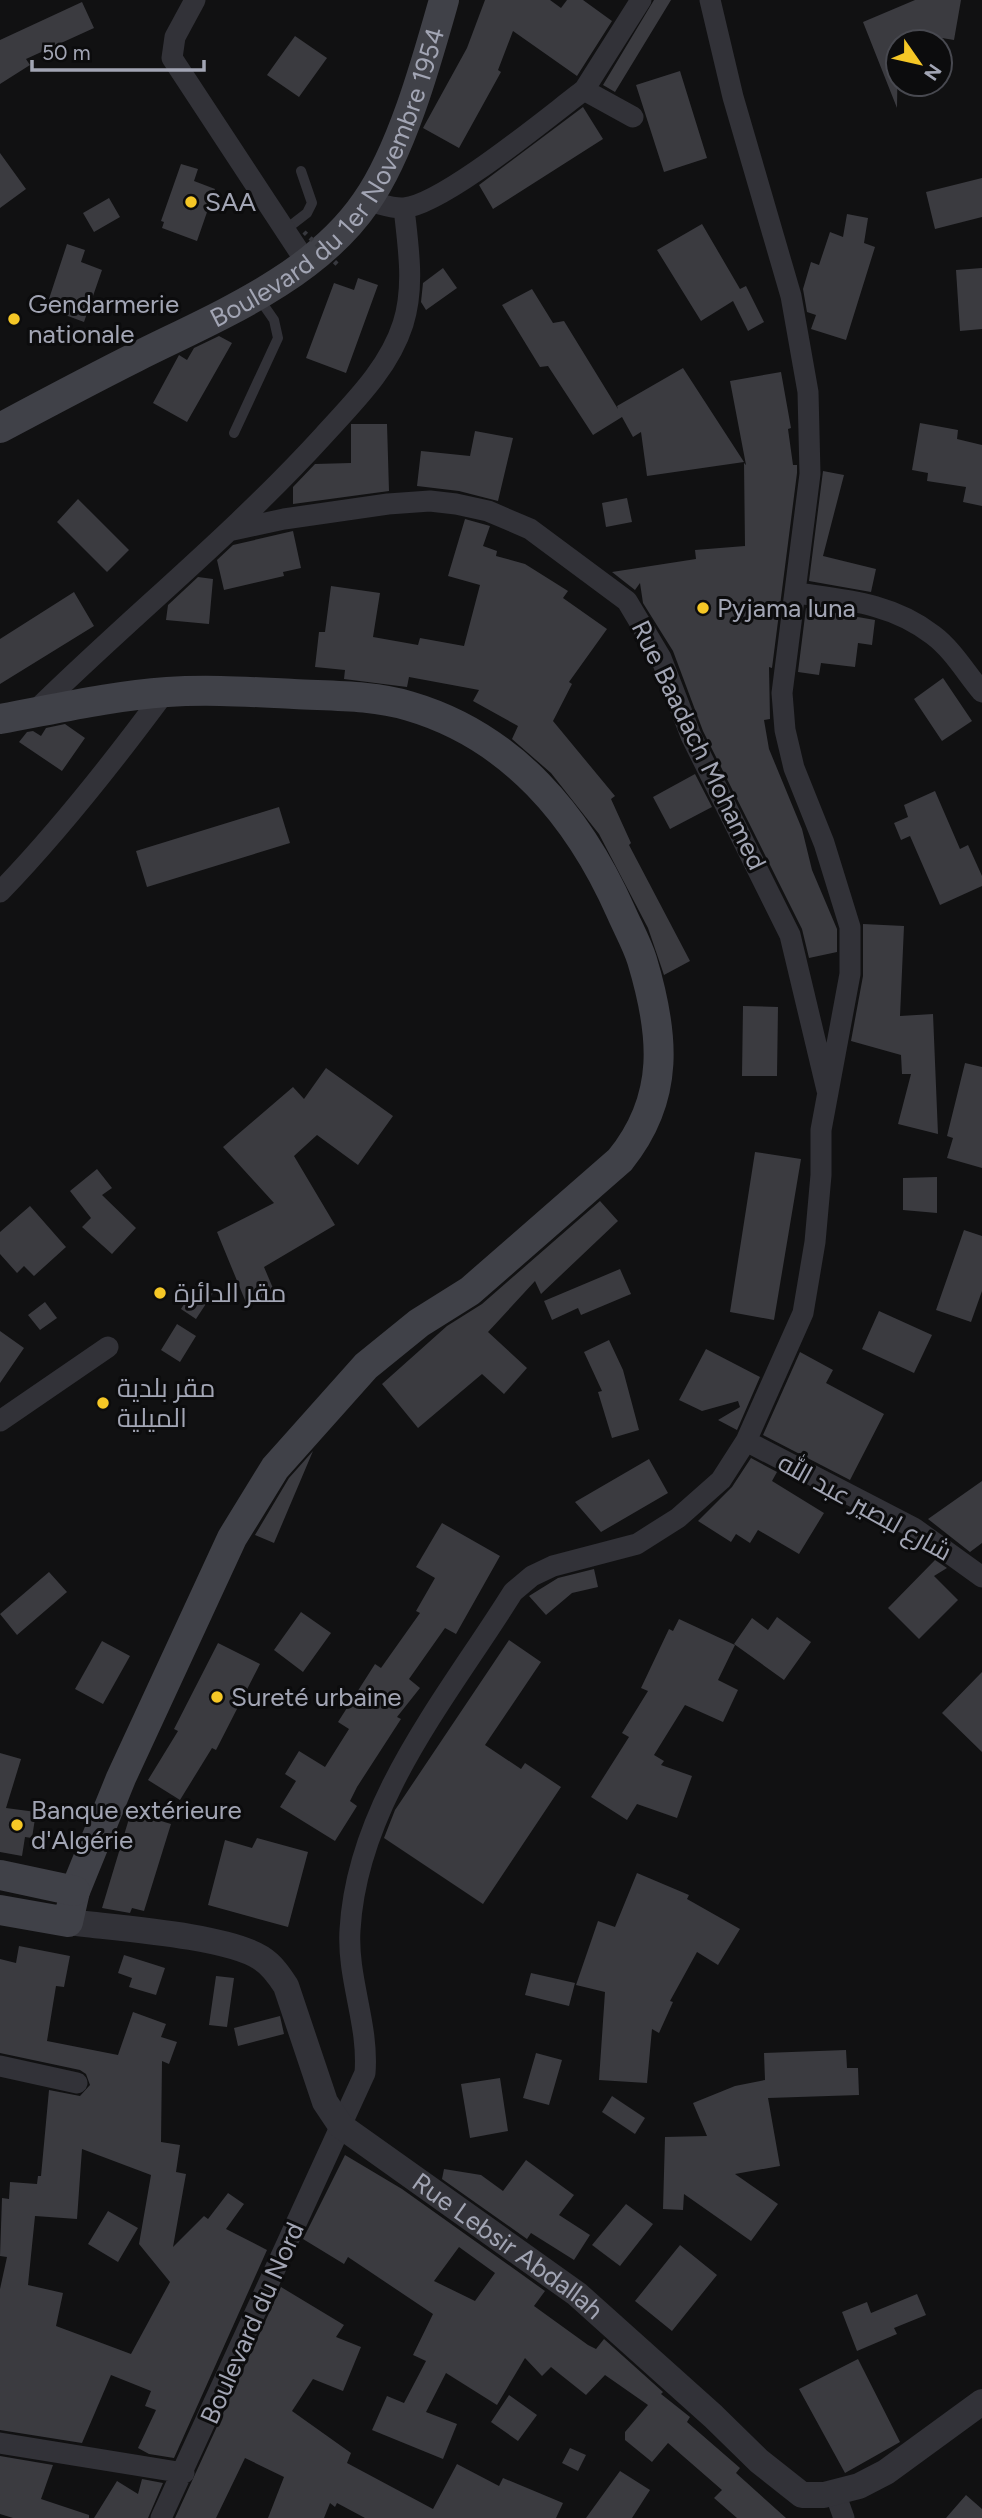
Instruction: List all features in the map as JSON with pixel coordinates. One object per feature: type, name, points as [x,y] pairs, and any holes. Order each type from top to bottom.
[{"type":"main road","name":"Boulevard du 1er Novembre 1954","points":[[0,428],[256,294],[306,262],[343,231],[367,201],[384,172],[426,63],[444,0]]},
{"type":"main road","points":[[0,719],[165,692],[213,690],[371,699],[407,705],[463,727],[500,749],[540,783],[566,814],[608,883],[639,952],[649,984],[660,1065],[656,1092],[647,1120],[636,1141],[620,1160],[470,1291],[390,1345],[325,1409],[275,1468],[232,1538],[121,1778],[75,1892],[68,1922],[0,1910]]},
{"type":"main road","points":[[0,1875],[75,1892]]},
{"type":"street","points":[[195,0],[174,37],[172,58],[294,231],[306,262]]},
{"type":"street","points":[[367,201],[404,208],[432,197],[471,174],[584,90],[641,0]]},
{"type":"street","name":"Rue Baadach Mohamed","points":[[341,2126],[365,2073],[367,2052],[350,1964],[352,1903],[357,1879],[381,1810],[402,1769],[513,1592],[532,1576],[553,1566],[637,1544],[678,1518],[721,1480],[746,1441],[803,1314],[815,1242],[821,1175],[821,1130],[845,1011],[852,953],[850,927],[824,843],[802,795],[785,730],[782,693],[797,593],[810,474],[808,392],[791,296],[733,97],[710,0]]},
{"type":"street","points":[[584,90],[633,117]]},
{"type":"street","points":[[33,713],[233,530],[356,401],[378,374],[403,324],[410,283],[404,208]]},
{"type":"street","name":"Rue Baadach Mohamed","points":[[233,530],[284,519],[388,504],[429,501],[456,504],[488,512],[530,529],[627,601],[661,658],[691,736],[790,935],[828,1096]]},
{"type":"street","points":[[797,593],[855,600],[897,612],[934,635],[982,692]]},
{"type":"street","points":[[0,892],[118,755],[165,692]]},
{"type":"street","points":[[0,1421],[108,1347]]},
{"type":"street","name":"شارع لبصير عبد الله","points":[[746,1441],[914,1528],[982,1577]]},
{"type":"street","name":"Rue Lebsir Abdallah","points":[[68,1922],[217,1943],[261,1957],[286,1986],[325,2102],[341,2126],[577,2294],[786,2484],[802,2495],[835,2493],[859,2486],[886,2472],[982,2402]]},
{"type":"street","points":[[0,2066],[77,2083]]},
{"type":"street","name":"Boulevard du Nord","points":[[161,2518],[184,2473],[341,2126]]},
{"type":"street","points":[[0,2443],[184,2473]]},
{"type":"street","points":[[835,2493],[844,2518]]},
{"type":"lane","points":[[294,231],[312,203],[301,172]]},
{"type":"lane","points":[[234,433],[278,338],[274,320],[256,294]]},
{"type":"path","points":[[294,231],[340,267]]},
{"type":"building","points":[[485,0],[550,0],[561,8],[567,0],[583,0],[612,21],[577,76],[513,31],[498,70],[501,72],[459,148],[423,128],[467,48]]},
{"type":"building","points":[[654,0],[671,0],[615,92],[603,85]]},
{"type":"building","points":[[915,0],[961,0],[954,40],[954,28],[884,28],[884,75],[863,22]]},
{"type":"building","points":[[82,2],[94,28],[26,59],[30,65],[0,84],[0,40]]},
{"type":"building","points":[[295,36],[327,58],[299,97],[267,75]]},
{"type":"building","points":[[680,71],[707,158],[664,172],[636,85]]},
{"type":"building","points":[[583,107],[603,139],[493,209],[479,185]]},
{"type":"building","points":[[0,153],[26,189],[0,208]]},
{"type":"building","name":"SAA","points":[[181,164],[198,169],[194,181],[215,189],[197,241],[162,228],[164,222],[161,221]]},
{"type":"building","points":[[982,178],[982,217],[935,229],[926,192]]},
{"type":"building","points":[[109,198],[120,217],[94,232],[83,213]]},
{"type":"building","points":[[847,214],[868,218],[864,243],[875,247],[846,340],[811,329],[816,315],[807,312],[803,289],[811,262],[819,265],[830,232],[843,237]]},
{"type":"building","points":[[702,224],[740,289],[746,286],[764,322],[748,331],[733,301],[701,321],[657,250]]},
{"type":"building","points":[[67,244],[85,250],[81,262],[102,270],[84,322],[49,309],[51,304],[48,302]]},
{"type":"building","points":[[443,268],[457,288],[426,310],[421,302],[423,283]]},
{"type":"building","points":[[982,268],[982,329],[960,331],[956,270]]},
{"type":"building","points":[[358,278],[378,285],[346,373],[306,358],[334,283],[354,290]]},
{"type":"building","points":[[532,289],[553,323],[564,321],[618,409],[617,406],[683,368],[744,462],[647,476],[641,432],[633,437],[622,417],[593,435],[548,366],[540,367],[502,305]]},
{"type":"building","points":[[219,336],[232,343],[187,422],[153,403],[179,355],[187,360],[194,348]]},
{"type":"building","points":[[781,372],[791,428],[788,429],[793,465],[797,465],[797,473],[772,668],[769,667],[770,719],[764,720],[769,749],[802,829],[812,870],[837,929],[837,952],[809,958],[802,929],[703,731],[673,651],[643,603],[640,583],[635,590],[612,572],[696,559],[695,550],[745,546],[744,463],[746,465],[730,381]]},
{"type":"building","points":[[920,423],[958,430],[957,439],[982,445],[982,506],[963,502],[966,487],[927,481],[928,473],[912,470]]},
{"type":"building","points":[[351,424],[387,424],[389,491],[293,504],[293,487],[315,464],[351,463]]},
{"type":"building","points":[[475,431],[513,438],[498,501],[459,491],[417,486],[421,451],[470,456]]},
{"type":"building","points":[[823,471],[844,475],[823,556],[876,569],[871,592],[809,581]]},
{"type":"building","points":[[627,498],[632,522],[606,527],[602,503]]},
{"type":"building","points":[[78,499],[129,550],[107,572],[57,522]]},
{"type":"building","points":[[465,519],[490,526],[483,546],[497,551],[496,556],[525,564],[568,591],[563,598],[607,629],[569,682],[572,684],[553,721],[615,796],[611,799],[631,843],[629,845],[690,961],[664,975],[648,928],[599,834],[551,773],[512,739],[518,726],[473,701],[479,690],[409,677],[407,687],[344,679],[345,670],[315,667],[319,632],[325,632],[331,586],[380,593],[373,637],[418,645],[420,638],[464,646],[480,585],[448,576]]},
{"type":"building","points":[[293,531],[301,568],[283,572],[284,576],[224,590],[217,560],[233,545]]},
{"type":"building","points":[[198,577],[213,579],[209,624],[166,620],[168,605]]},
{"type":"building","points":[[74,592],[94,626],[0,684],[0,639]]},
{"type":"building","points":[[806,608],[875,620],[872,645],[858,643],[855,667],[821,663],[819,675],[798,672]]},
{"type":"building","points":[[943,678],[972,721],[942,741],[914,699]]},
{"type":"building","points":[[65,724],[85,738],[62,771],[19,742],[27,732],[33,731],[41,736],[46,728]]},
{"type":"building","points":[[695,774],[712,807],[670,829],[653,797]]},
{"type":"building","points":[[935,791],[960,849],[968,845],[982,876],[982,886],[940,905],[910,836],[901,840],[894,823],[908,817],[904,805]]},
{"type":"building","points":[[279,807],[290,843],[147,887],[136,851]]},
{"type":"building","points":[[863,924],[904,926],[900,1016],[933,1014],[938,1134],[898,1124],[911,1074],[902,1074],[901,1055],[851,1041],[863,976]]},
{"type":"building","points":[[743,1006],[778,1007],[777,1076],[742,1076]]},
{"type":"building","points":[[965,1063],[982,1067],[982,1168],[947,1158],[953,1138],[947,1136]]},
{"type":"building","points":[[326,1068],[393,1116],[358,1165],[317,1135],[294,1156],[335,1225],[264,1267],[275,1293],[247,1305],[217,1232],[274,1203],[223,1147],[293,1087],[304,1099]]},
{"type":"building","points":[[755,1152],[801,1159],[774,1320],[730,1312]]},
{"type":"building","points":[[97,1169],[112,1188],[102,1195],[136,1228],[112,1254],[82,1227],[91,1218],[70,1191]]},
{"type":"building","points":[[937,1177],[937,1213],[903,1210],[903,1178]]},
{"type":"building","points":[[600,1201],[618,1221],[541,1294],[535,1281],[488,1332],[527,1368],[504,1394],[482,1374],[418,1428],[382,1384],[447,1326],[482,1304]]},
{"type":"building","points":[[30,1206],[66,1247],[34,1276],[24,1266],[17,1273],[0,1254],[0,1232]]},
{"type":"building","points":[[964,1230],[982,1236],[982,1291],[971,1322],[936,1310]]},
{"type":"building","points":[[620,1269],[631,1294],[581,1315],[578,1308],[552,1320],[544,1301]]},
{"type":"building","points":[[199,1280],[215,1290],[196,1319],[181,1309]]},
{"type":"building","points":[[45,1302],[57,1318],[40,1330],[28,1315]]},
{"type":"building","points":[[879,1311],[932,1335],[914,1373],[862,1349]]},
{"type":"building","points":[[177,1324],[196,1336],[180,1362],[161,1350]]},
{"type":"building","points":[[0,1331],[24,1348],[0,1383]]},
{"type":"building","points":[[609,1340],[623,1370],[639,1430],[612,1438],[598,1392],[602,1391],[584,1352]]},
{"type":"building","points":[[706,1349],[760,1377],[737,1430],[718,1420],[740,1407],[738,1401],[702,1411],[679,1400]]},
{"type":"building","points":[[800,1352],[833,1370],[826,1383],[884,1414],[850,1480],[763,1435]]},
{"type":"building","points":[[313,1451],[274,1543],[255,1535],[289,1478]]},
{"type":"building","points":[[751,1458],[777,1472],[772,1481],[824,1513],[799,1554],[758,1530],[750,1543],[736,1534],[731,1542],[698,1521],[732,1487]]},
{"type":"building","points":[[649,1459],[668,1493],[601,1532],[575,1502]]},
{"type":"building","points":[[982,1481],[982,1543],[970,1552],[928,1519]]},
{"type":"building","points":[[442,1523],[500,1556],[456,1634],[445,1628],[409,1679],[420,1688],[397,1717],[401,1719],[357,1787],[350,1801],[357,1806],[335,1841],[280,1807],[296,1781],[285,1774],[299,1751],[325,1767],[349,1729],[338,1722],[375,1664],[381,1668],[420,1613],[416,1611],[435,1578],[416,1567]]},
{"type":"building","points":[[935,1560],[947,1568],[934,1576],[958,1600],[919,1639],[888,1608]]},
{"type":"building","points":[[594,1569],[598,1587],[572,1593],[546,1615],[529,1596],[558,1578]]},
{"type":"building","points":[[49,1572],[67,1592],[17,1635],[0,1614]]},
{"type":"building","points":[[301,1612],[331,1633],[303,1672],[274,1650]]},
{"type":"building","points":[[777,1617],[811,1642],[784,1680],[734,1644],[752,1618],[768,1630]]},
{"type":"building","points":[[679,1619],[735,1645],[718,1680],[738,1690],[723,1722],[685,1705],[654,1755],[664,1761],[661,1765],[692,1776],[677,1818],[637,1804],[627,1820],[591,1797],[629,1737],[622,1733],[648,1691],[641,1688],[669,1629],[673,1631]]},
{"type":"building","points":[[509,1640],[541,1662],[485,1745],[521,1769],[525,1763],[561,1787],[483,1904],[384,1838],[395,1810]]},
{"type":"building","points":[[102,1641],[130,1656],[103,1704],[75,1689]]},
{"type":"building","name":"Sureté urbaine","points":[[218,1643],[260,1664],[216,1750],[212,1748],[180,1800],[148,1780],[178,1731],[174,1729]]},
{"type":"building","points":[[982,1672],[982,1752],[942,1713]]},
{"type":"building","name":"Banque extérieure d'Algérie","points":[[0,1753],[21,1759],[6,1808],[36,1812],[32,1838],[25,1837],[22,1856],[0,1852]]},
{"type":"building","points":[[131,1812],[171,1824],[144,1911],[132,1908],[130,1913],[102,1908]]},
{"type":"building","points":[[257,1838],[308,1852],[288,1927],[208,1905],[225,1840],[252,1848]]},
{"type":"building","points":[[637,1873],[689,1895],[687,1899],[740,1929],[718,1965],[697,1952],[670,2001],[673,2002],[659,2033],[652,2029],[647,2083],[599,2080],[605,1992],[576,1985],[598,1921],[615,1927]]},
{"type":"building","points":[[19,1946],[70,1956],[64,1987],[56,1986],[47,2041],[118,2055],[133,2012],[166,2024],[161,2037],[177,2042],[169,2064],[162,2061],[161,2142],[180,2145],[176,2172],[186,2174],[173,2247],[204,2216],[208,2219],[228,2193],[244,2204],[226,2229],[267,2250],[174,2458],[149,2454],[138,2448],[156,2410],[145,2406],[151,2391],[111,2375],[82,2443],[0,2430],[0,2289],[7,2257],[0,2256],[2,2198],[9,2199],[10,2182],[37,2184],[38,2176],[41,2176],[49,2090],[80,2096],[90,2085],[86,2074],[80,2070],[0,2053],[0,1959],[16,1963]],"holes":[[[82,2149],[151,2175],[139,2244],[170,2282],[131,2354],[56,2326],[63,2293],[28,2285],[35,2216],[77,2219]]]},
{"type":"building","points":[[124,1955],[165,1968],[156,1995],[129,1987],[132,1978],[118,1973]]},
{"type":"building","points":[[531,1973],[575,1983],[569,2006],[525,1995]]},
{"type":"building","points":[[216,1976],[234,1978],[227,2027],[209,2025]]},
{"type":"building","points":[[280,2016],[284,2034],[238,2046],[234,2028]]},
{"type":"building","points":[[846,2050],[847,2068],[858,2068],[859,2095],[768,2098],[780,2166],[735,2174],[778,2204],[751,2241],[684,2194],[683,2210],[663,2209],[665,2137],[707,2136],[693,2103],[735,2086],[765,2080],[764,2053]]},
{"type":"building","points":[[536,2053],[562,2060],[549,2105],[523,2098]]},
{"type":"building","points":[[500,2078],[508,2131],[470,2138],[461,2084]]},
{"type":"building","points":[[612,2096],[645,2118],[635,2134],[602,2112]]},
{"type":"building","points":[[345,2155],[402,2189],[545,2291],[534,2306],[588,2345],[596,2349],[604,2339],[663,2392],[661,2394],[690,2417],[687,2422],[740,2468],[736,2473],[786,2518],[737,2518],[714,2498],[722,2490],[668,2443],[652,2462],[625,2440],[625,2432],[648,2405],[605,2375],[586,2395],[551,2367],[542,2376],[525,2358],[497,2405],[446,2373],[426,2412],[457,2424],[443,2459],[372,2430],[387,2396],[404,2403],[426,2361],[413,2355],[433,2314],[348,2257],[344,2264],[303,2239]],"holes":[[[459,2247],[495,2273],[475,2301],[434,2281]]]},
{"type":"building","points":[[526,2160],[574,2195],[559,2215],[590,2235],[574,2260],[531,2233],[527,2239],[442,2179],[444,2169],[481,2175],[503,2191]]},
{"type":"building","points":[[626,2204],[653,2224],[620,2266],[592,2245]]},
{"type":"building","points":[[108,2211],[138,2228],[118,2262],[88,2244]]},
{"type":"building","points":[[680,2245],[717,2275],[672,2331],[635,2301]]},
{"type":"building","points":[[281,2287],[344,2325],[336,2337],[361,2347],[343,2391],[313,2379],[292,2411],[351,2453],[347,2463],[433,2509],[457,2464],[499,2486],[503,2478],[563,2503],[556,2518],[365,2518],[337,2503],[335,2507],[330,2503],[324,2518],[268,2518],[284,2477],[245,2458],[216,2518],[175,2518]]},
{"type":"building","points":[[917,2294],[926,2315],[894,2328],[897,2334],[857,2351],[842,2312],[867,2302],[871,2313]]},
{"type":"building","points":[[858,2359],[900,2442],[845,2473],[799,2389]]},
{"type":"building","points":[[509,2395],[537,2415],[518,2441],[491,2422]]},
{"type":"building","points":[[570,2448],[586,2455],[578,2471],[562,2463]]},
{"type":"building","points":[[0,2456],[53,2465],[41,2499],[89,2515],[89,2518],[13,2518],[0,2514]]},
{"type":"building","points":[[620,2471],[650,2490],[632,2518],[586,2518]]},
{"type":"building","points":[[142,2479],[163,2483],[148,2518],[94,2518],[117,2481],[138,2494]]},
{"type":"building","points":[[966,2495],[982,2509],[982,2518],[946,2518]]},
{"type":"place","name":"SAA","points":[[191,202]]},
{"type":"place","name":"Gendarmerie nationale","points":[[14,319]]},
{"type":"place","name":"Pyjama luna","points":[[703,608]]},
{"type":"place","name":"مقر الدائرة","points":[[160,1293]]},
{"type":"place","name":"مقر بلدية الميلية","points":[[103,1403]]},
{"type":"place","name":"Sureté urbaine","points":[[217,1697]]},
{"type":"place","name":"Banque extérieure d'Algérie","points":[[17,1825]]}]
